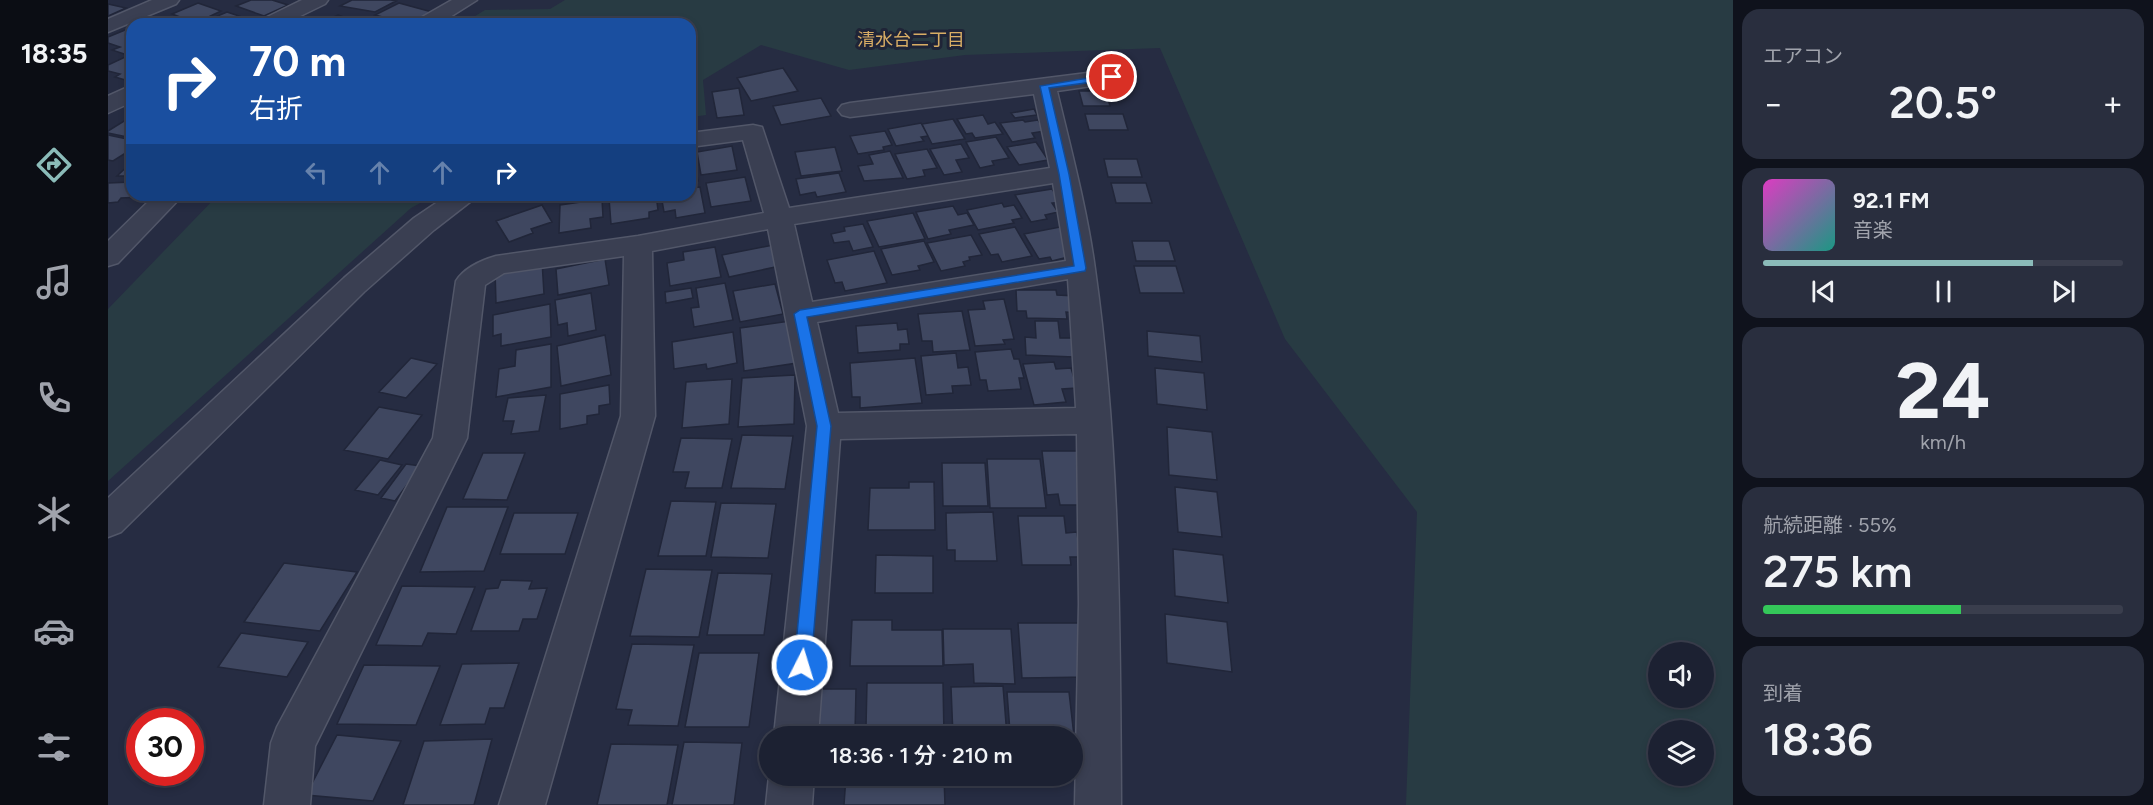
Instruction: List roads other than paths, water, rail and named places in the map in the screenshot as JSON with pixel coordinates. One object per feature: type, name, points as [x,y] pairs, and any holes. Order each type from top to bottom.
[{"type":"street","points":[[127,18],[169,0]]},
{"type":"street","points":[[280,18],[318,0]]},
{"type":"street","points":[[435,18],[467,0]]},
{"type":"street","points":[[108,26],[126,18]]},
{"type":"street","points":[[850,110],[1112,77]]},
{"type":"street","points":[[1044,86],[1064,174],[1080,268],[1094,421],[1100,577],[1098,805]]},
{"type":"street","points":[[108,106],[126,96]]},
{"type":"street","points":[[696,139],[753,132],[779,218],[824,426],[797,726]]},
{"type":"street","points":[[287,805],[293,743],[450,438],[471,281],[496,265],[1064,174]]},
{"type":"street","points":[[108,257],[164,201]]},
{"type":"street","points":[[108,521],[354,285],[424,224],[457,201]]},
{"type":"street","points":[[522,805],[638,416],[638,244]]},
{"type":"street","points":[[800,314],[1080,268]]},
{"type":"street","points":[[824,426],[1094,421]]},
{"type":"street","points":[[789,805],[791,786]]},
{"type":"district","name":"清水台二丁目","points":[[911,40]]}]
